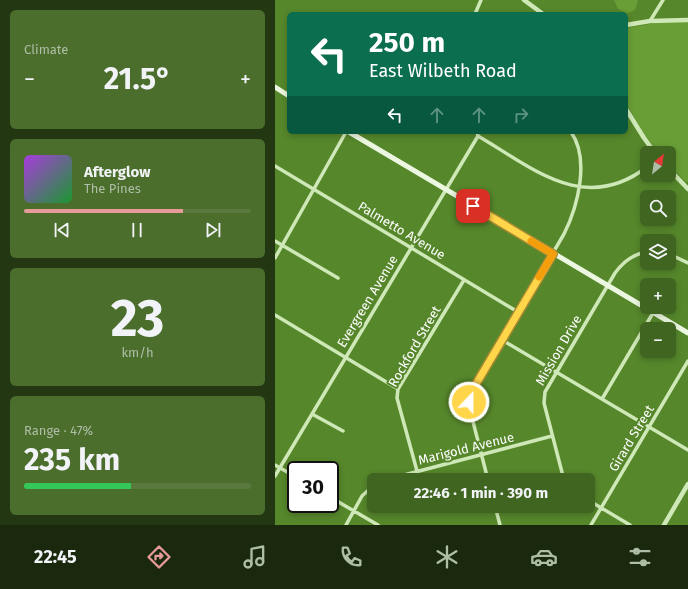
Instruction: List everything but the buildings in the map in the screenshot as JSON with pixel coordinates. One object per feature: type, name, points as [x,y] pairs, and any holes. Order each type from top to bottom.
[{"type":"main road","points":[[275,87],[287,95]]},
{"type":"main road","points":[[352,134],[640,305]]},
{"type":"main road","points":[[655,314],[688,333]]},
{"type":"street","points":[[476,12],[481,0]]},
{"type":"street","points":[[525,0],[540,12]]},
{"type":"street","points":[[650,21],[663,0]]},
{"type":"street","points":[[628,25],[650,21],[688,20]]},
{"type":"street","points":[[628,112],[649,146]]},
{"type":"street","points":[[275,258],[345,134]]},
{"type":"street","points":[[477,134],[545,176],[561,183],[579,188],[593,188],[615,184],[633,177],[640,172]]},
{"type":"street","name":"Evergreen Avenue","points":[[275,476],[446,190],[477,134]]},
{"type":"street","points":[[486,473],[470,410],[469,398],[553,254],[573,213],[579,188],[581,168],[577,142],[572,134]]},
{"type":"street","name":"Palmetto Avenue","points":[[275,166],[518,312]]},
{"type":"street","points":[[676,176],[687,187]]},
{"type":"street","points":[[275,241],[338,278]]},
{"type":"street","name":"Mission Drive","points":[[563,473],[552,436],[544,399],[545,392],[555,372],[615,273],[626,261],[640,254]]},
{"type":"street","points":[[676,257],[688,263]]},
{"type":"street","name":"Rockford Street","points":[[417,471],[397,398],[398,389],[464,280]]},
{"type":"street","points":[[602,399],[652,314]]},
{"type":"street","points":[[275,316],[398,389]]},
{"type":"street","points":[[502,340],[688,450]]},
{"type":"street","name":"Girard Street","points":[[591,525],[688,360]]},
{"type":"street","points":[[312,414],[343,431]]},
{"type":"street","name":"Marigold Avenue","points":[[410,473],[552,436]]},
{"type":"street","points":[[275,465],[287,472]]},
{"type":"street","points":[[664,525],[688,484]]},
{"type":"street","points":[[345,525],[362,496],[367,491]]},
{"type":"street","points":[[339,502],[378,525]]},
{"type":"street","points":[[595,504],[630,525]]},
{"type":"street","points":[[497,513],[500,525]]},
{"type":"green space","points":[[614,0],[638,1],[635,10],[628,13],[618,9]]},
{"type":"green space","points":[[688,22],[688,182],[686,182],[676,172],[676,146],[653,146],[646,137],[628,106],[628,28],[656,23]]},
{"type":"slow traffic","points":[[531,241],[553,254],[539,277]]},
{"type":"route","points":[[469,402],[470,395],[476,384],[553,254],[473,206]]}]
